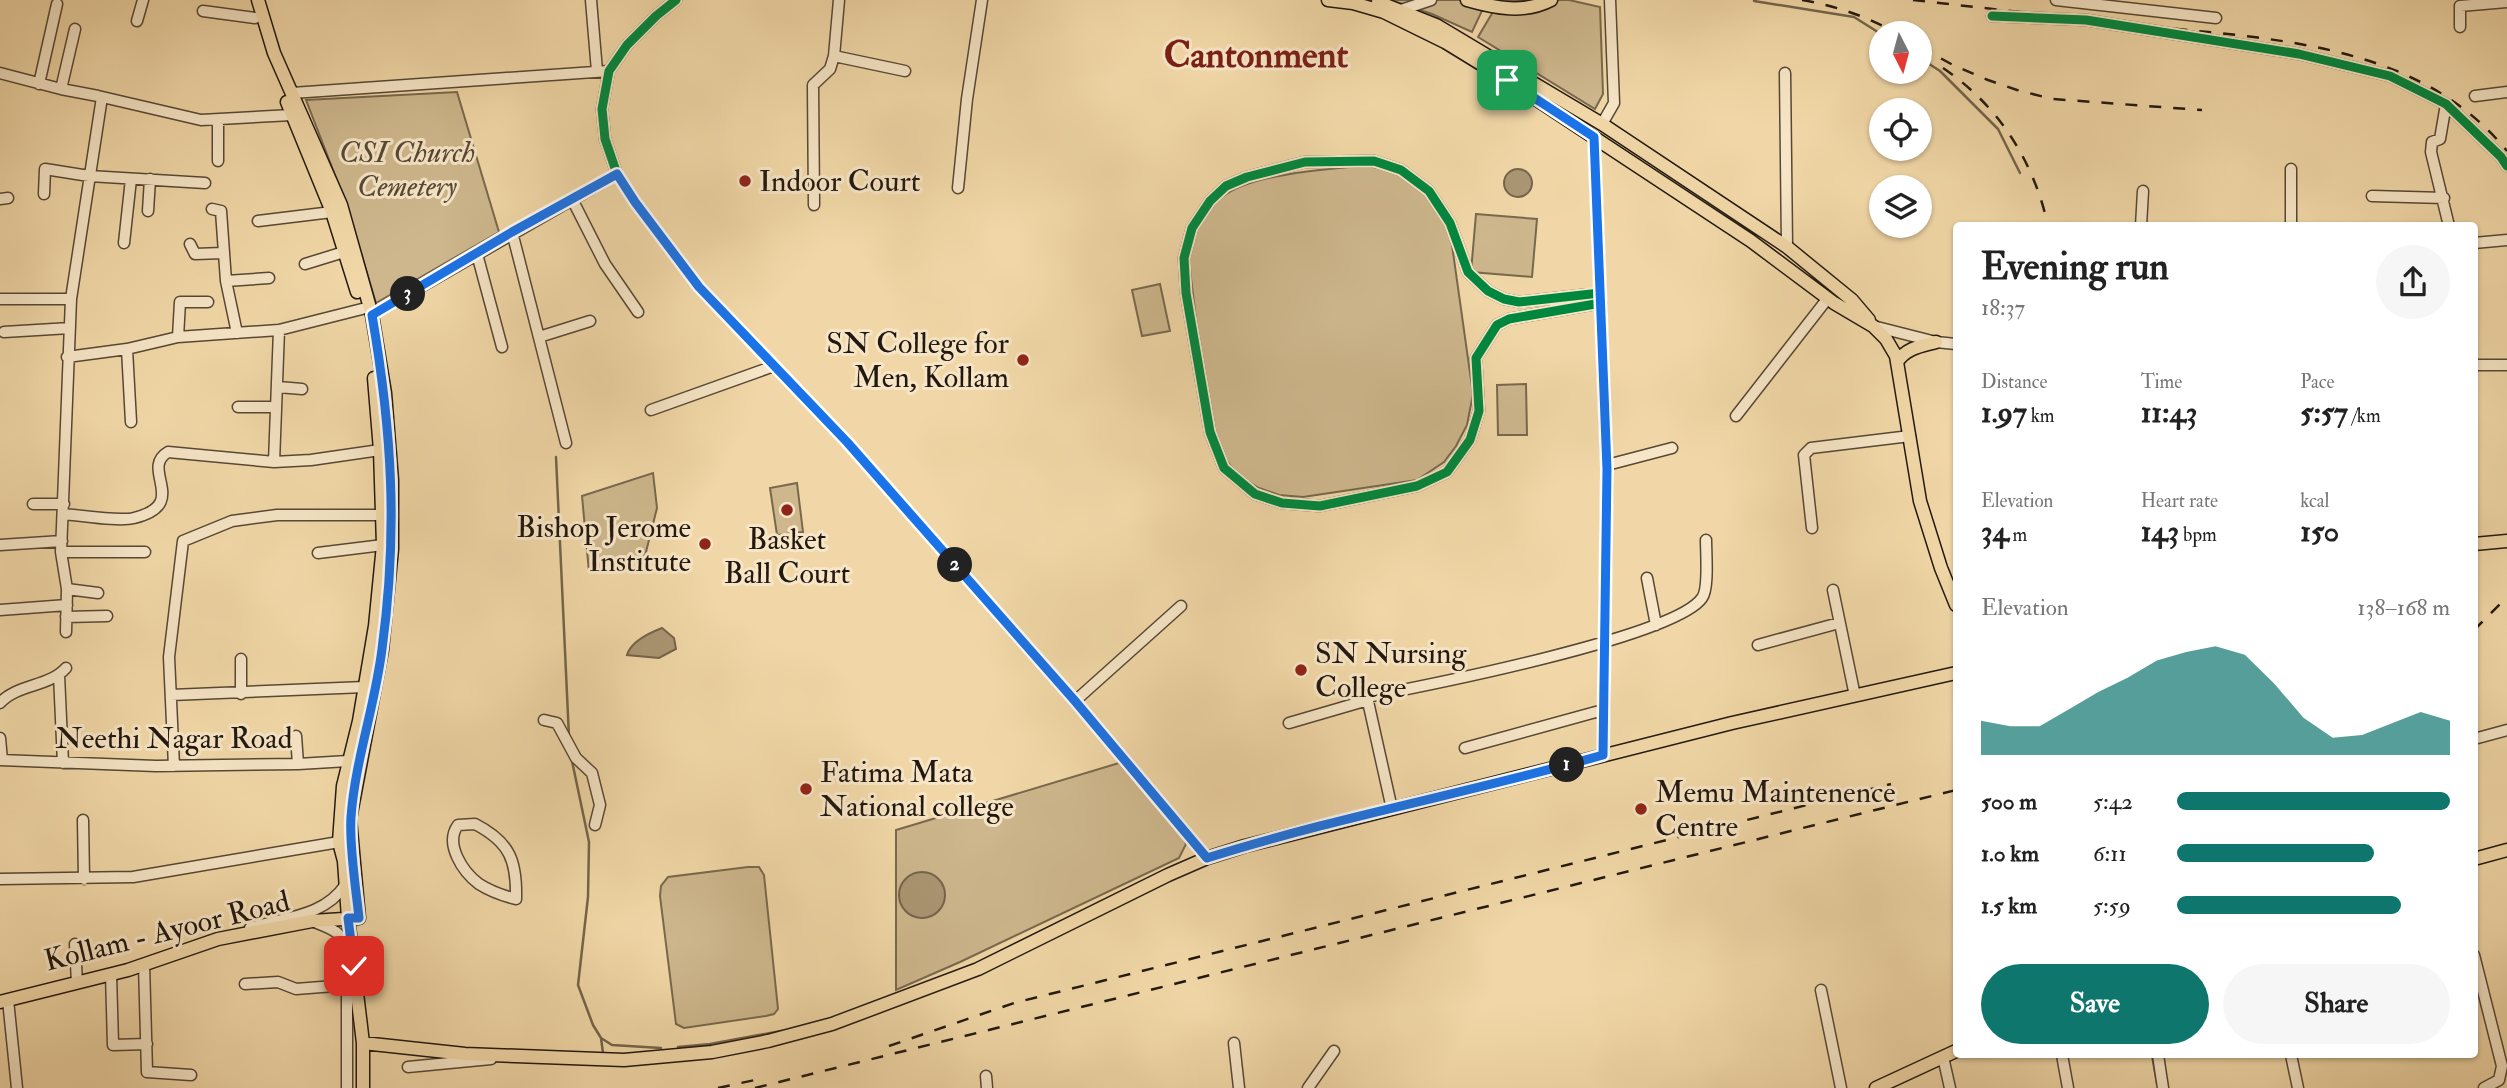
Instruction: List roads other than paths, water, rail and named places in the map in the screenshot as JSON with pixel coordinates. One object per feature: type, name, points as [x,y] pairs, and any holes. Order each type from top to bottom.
[{"type":"main road","points":[[251,0],[254,18],[271,68],[332,212],[367,312],[380,450],[383,545],[375,625],[365,687],[343,786],[339,842],[353,918]]},
{"type":"main road","points":[[258,0],[274,53],[341,205],[385,393],[392,480],[392,549],[382,650],[351,819],[354,966],[363,1043],[363,1088]]},
{"type":"main road","points":[[1328,0],[1384,12],[1445,42],[1594,137],[1873,326]]},
{"type":"main road","points":[[1369,0],[1436,25],[1602,124],[1787,247],[1852,300],[1886,339],[1897,362],[1926,523],[1953,596]]},
{"type":"main road","points":[[1467,0],[1492,7],[1514,9],[1551,0]]},
{"type":"main road","points":[[1897,362],[1902,354],[1936,342]]},
{"type":"main road","points":[[2478,544],[2507,541]]},
{"type":"main road","points":[[363,1043],[512,1057],[650,1059],[741,1047],[832,1024],[978,969],[1207,858],[1282,836],[1732,723],[1953,674]]},
{"type":"main road","points":[[2478,858],[2507,850]]},
{"type":"main road","name":"Kollam - Ayoor Road","points":[[4,1001],[111,974],[218,939],[312,921],[353,918]]},
{"type":"main road","points":[[1876,1088],[1953,1052]]},
{"type":"street","points":[[137,21],[143,0]]},
{"type":"street","points":[[591,0],[603,71],[602,109],[605,139],[617,174],[635,202],[699,287],[847,442],[1075,701],[1207,858]]},
{"type":"street","points":[[292,93],[603,71],[656,16],[676,0]]},
{"type":"street","points":[[814,205],[813,85],[830,69],[834,56],[839,0]]},
{"type":"street","points":[[1401,10],[1430,0]]},
{"type":"street","points":[[2056,0],[2103,3],[2216,18]]},
{"type":"street","points":[[1602,124],[1614,103],[1607,1]]},
{"type":"street","points":[[958,188],[978,2]]},
{"type":"street","points":[[2460,27],[2460,6],[2507,2]]},
{"type":"street","points":[[39,84],[57,4]]},
{"type":"street","points":[[203,11],[254,18]]},
{"type":"street","points":[[1992,16],[2086,20],[2299,54],[2389,76],[2446,104],[2507,166]]},
{"type":"street","points":[[61,89],[75,29]]},
{"type":"street","points":[[834,56],[905,71]]},
{"type":"street","points":[[0,73],[201,120],[292,115]]},
{"type":"street","points":[[1785,73],[1787,247]]},
{"type":"street","points":[[2475,96],[2507,92]]},
{"type":"street","points":[[66,632],[67,589],[62,546],[71,299],[103,97]]},
{"type":"street","points":[[2446,104],[2440,139],[2432,142],[2431,152],[2448,222]]},
{"type":"street","points":[[218,121],[218,161]]},
{"type":"street","points":[[1594,137],[1607,465],[1603,755]]},
{"type":"street","points":[[1374,161],[1401,170],[1430,191],[1450,223],[1468,272],[1488,291],[1504,299],[1519,302],[1601,298],[1509,319],[1497,325],[1476,358],[1479,411],[1470,440],[1447,472],[1417,486],[1320,506],[1282,503],[1255,494],[1224,468],[1210,432],[1186,293],[1184,258],[1192,228],[1210,201],[1226,186],[1247,177],[1305,162],[1374,161]]},
{"type":"street","points":[[2291,169],[2291,222]]},
{"type":"street","points":[[44,194],[45,170],[89,176],[205,183]]},
{"type":"street","points":[[67,357],[127,349],[178,337],[279,330],[367,312],[477,254],[617,174]]},
{"type":"street","points":[[124,243],[131,179]]},
{"type":"street","points":[[148,211],[150,179]]},
{"type":"street","points":[[2141,222],[2143,191]]},
{"type":"street","points":[[2372,196],[2444,198]]},
{"type":"street","points":[[572,199],[605,264],[638,312]]},
{"type":"street","points":[[212,209],[221,211],[226,281],[237,333]]},
{"type":"street","points":[[258,221],[332,212]]},
{"type":"street","points":[[512,232],[566,443]]},
{"type":"street","points":[[2478,243],[2507,240]]},
{"type":"street","points":[[190,244],[195,254],[223,253]]},
{"type":"street","points":[[305,264],[344,252]]},
{"type":"street","points":[[477,254],[502,347]]},
{"type":"street","points":[[226,281],[269,278]]},
{"type":"street","points":[[1736,416],[1828,298]]},
{"type":"street","points":[[0,299],[71,299]]},
{"type":"street","points":[[178,337],[180,302],[208,302]]},
{"type":"street","points":[[539,337],[590,321]]},
{"type":"street","points":[[1873,326],[1953,344]]},
{"type":"street","points":[[4,332],[70,328]]},
{"type":"street","points":[[274,462],[279,330]]},
{"type":"street","points":[[127,349],[131,422]]},
{"type":"street","points":[[2478,365],[2507,365]]},
{"type":"street","points":[[651,410],[774,366]]},
{"type":"street","points":[[278,387],[302,389]]},
{"type":"street","points":[[238,407],[275,407]]},
{"type":"street","points":[[1812,528],[1804,456],[1811,449],[1910,436]]},
{"type":"street","points":[[1607,465],[1672,448]]},
{"type":"street","points":[[33,504],[131,519],[150,512],[161,504],[163,496],[158,465],[161,456],[168,452],[274,462],[311,460],[380,450]]},
{"type":"street","points":[[174,766],[169,657],[183,541],[232,521],[276,515],[383,515]]},
{"type":"street","points":[[1392,809],[1367,696],[1604,643],[1656,625],[1697,604],[1705,595],[1706,540]]},
{"type":"street","points":[[0,545],[145,552]]},
{"type":"street","points":[[318,553],[383,545]]},
{"type":"street","points":[[1647,578],[1656,625]]},
{"type":"street","points":[[67,589],[98,593]]},
{"type":"street","points":[[1833,590],[1855,696]]},
{"type":"street","points":[[1075,701],[1181,606]]},
{"type":"street","points":[[0,610],[67,611],[107,616]]},
{"type":"street","points":[[1758,645],[1839,624]]},
{"type":"street","points":[[241,659],[241,694]]},
{"type":"street","points":[[0,704],[7,695],[62,671],[64,763]]},
{"type":"street","points":[[171,695],[365,687]]},
{"type":"street","points":[[1289,723],[1368,701]]},
{"type":"street","points":[[1465,748],[1603,710]]},
{"type":"street","points":[[544,720],[557,723],[576,758],[592,773],[600,805],[595,825]]},
{"type":"street","points":[[2478,738],[2507,730]]},
{"type":"street","points":[[296,736],[298,764]]},
{"type":"street","points":[[0,738],[1,760]]},
{"type":"street","name":"Neethi Nagar Road","points":[[1,760],[174,766],[348,761]]},
{"type":"street","points":[[83,820],[84,879]]},
{"type":"street","points":[[475,824],[490,832],[503,845],[513,861],[516,900],[478,883],[457,859],[454,831],[458,825],[475,824]]},
{"type":"street","points":[[0,879],[133,877],[339,842]]},
{"type":"street","points":[[218,939],[312,911],[330,903],[346,884]]},
{"type":"street","points":[[312,921],[338,932],[344,939],[347,953],[348,1088]]},
{"type":"street","points":[[75,944],[77,983]]},
{"type":"street","points":[[144,964],[147,1072],[191,1075]]},
{"type":"street","points":[[2478,971],[2502,1066],[2499,1080],[2484,1088]]},
{"type":"street","points":[[111,974],[113,1045],[147,1044]]},
{"type":"street","points":[[245,985],[278,982],[296,989],[347,985]]},
{"type":"street","points":[[1821,990],[1841,1088]]},
{"type":"street","points":[[4,1001],[17,1088]]},
{"type":"street","points":[[1234,1044],[1239,1088]]},
{"type":"street","points":[[1308,1088],[1334,1051]]},
{"type":"street","points":[[408,1067],[512,1057]]},
{"type":"street","points":[[1943,1057],[1950,1088]]},
{"type":"street","points":[[2063,1058],[2068,1088]]},
{"type":"street","points":[[2158,1058],[2163,1088]]},
{"type":"street","points":[[2292,1058],[2298,1088]]},
{"type":"waterway","points":[[1754,1],[1854,17],[1869,26]]},
{"type":"waterway","points":[[1932,66],[1998,129],[2020,173]]},
{"type":"waterway","points":[[556,457],[569,737]]},
{"type":"waterway","points":[[572,761],[589,842],[588,897],[578,985],[593,1025],[601,1038],[612,1045],[661,1048]]},
{"type":"waterway","points":[[678,1047],[781,1031]]},
{"type":"waterway","points":[[601,1038],[603,1053]]},
{"type":"waterway","points":[[2153,1058],[2157,1083]]},
{"type":"railway","points":[[1802,0],[1850,12],[1871,21]]},
{"type":"railway","points":[[1913,0],[2244,36],[2341,53],[2388,67],[2431,88],[2471,115],[2507,151]]},
{"type":"railway","points":[[1932,54],[1988,80],[2052,99],[2202,110]]},
{"type":"railway","points":[[1943,68],[1981,99],[2011,136],[2033,179],[2047,222]]},
{"type":"railway","points":[[2478,626],[2507,597]]},
{"type":"railway","points":[[889,1046],[1014,1003],[1891,784]]},
{"type":"railway","points":[[755,1088],[1953,791]]},
{"type":"railway","points":[[718,1088],[764,1078]]},
{"type":"place","name":"Indoor Court","points":[[745,181]]},
{"type":"place","name":"SN College for Men, Kollam","points":[[1023,360]]},
{"type":"place","name":"Basket Ball Court","points":[[787,510]]},
{"type":"place","name":"Bishop Jerome Institute","points":[[705,544]]},
{"type":"place","name":"SN Nursing College","points":[[1301,670]]},
{"type":"place","name":"Fatima Mata National college","points":[[806,789]]},
{"type":"place","name":"Memu Maintenence Centre","points":[[1641,809]]},
{"type":"district","name":"Cantonment","points":[[1256,55]]},
{"type":"park label","name":"CSI Church Cemetery","points":[[407,169]]}]
